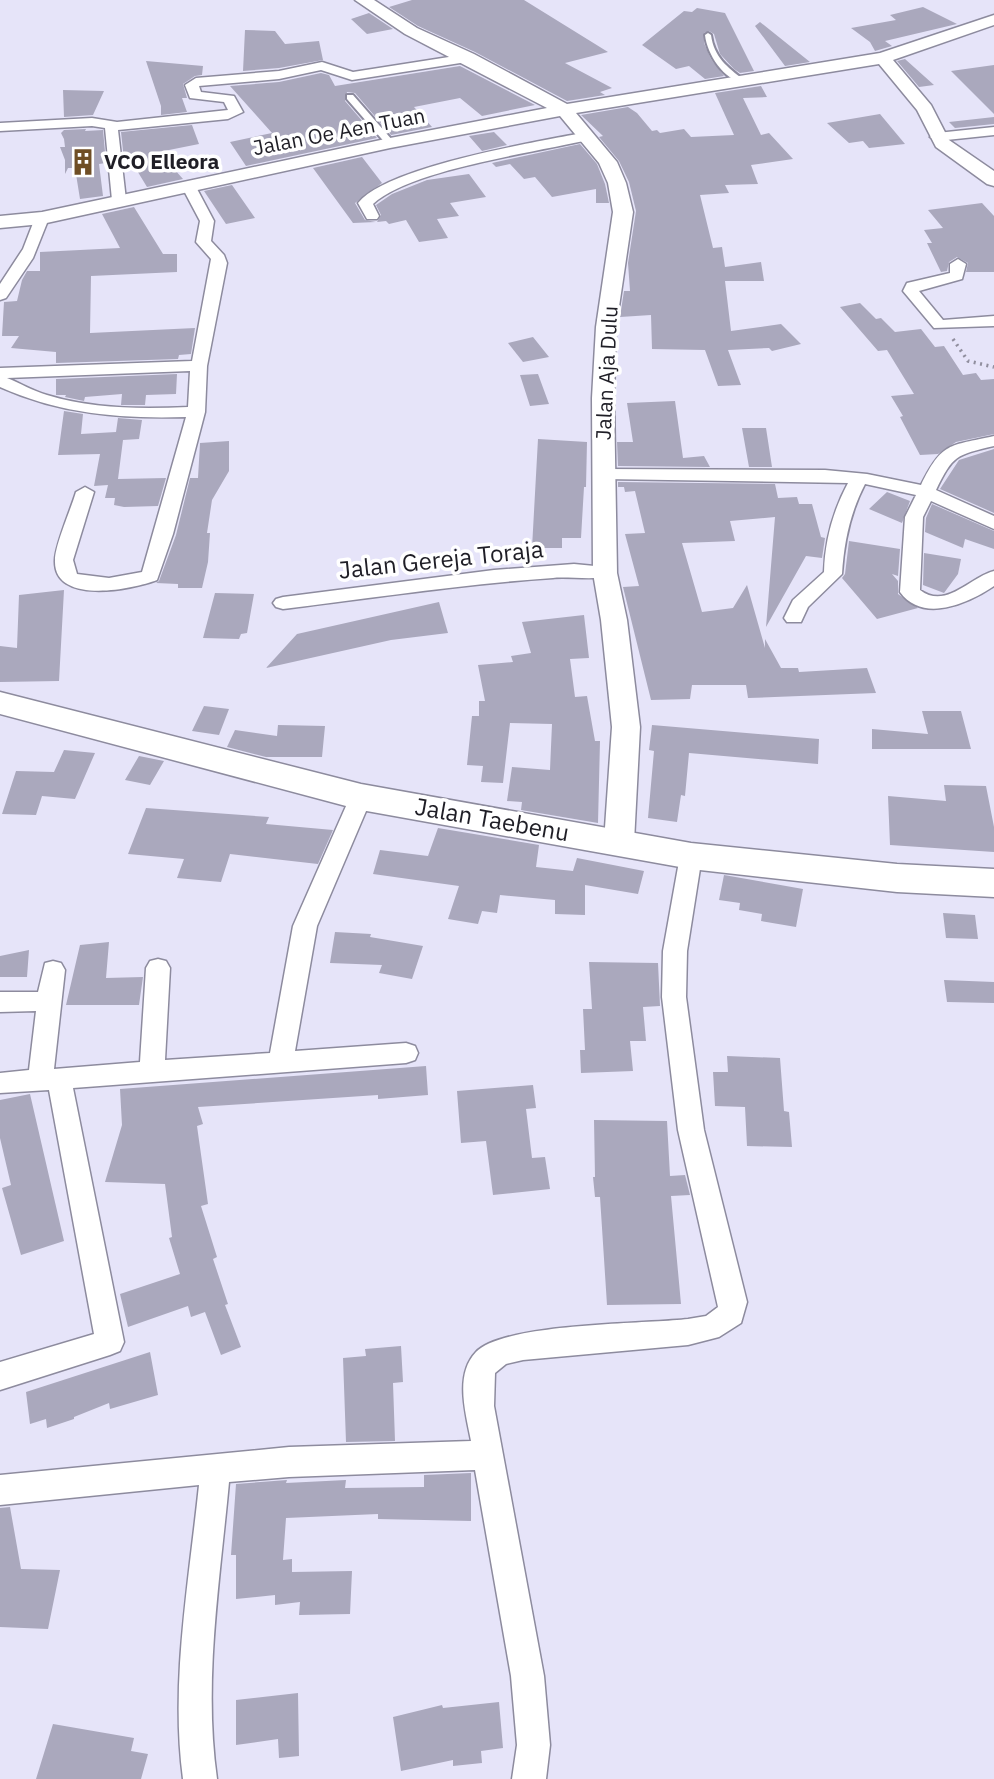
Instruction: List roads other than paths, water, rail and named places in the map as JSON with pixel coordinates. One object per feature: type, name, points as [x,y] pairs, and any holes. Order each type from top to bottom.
[{"type":"main road","name":"Jalan Taebenu","points":[[0,703],[360,797],[691,856],[897,878],[994,883]]},
{"type":"street","name":"Jalan Aja Dulu","points":[[363,0],[411,31],[468,58],[564,110],[608,162],[617,183],[623,212],[619,255],[606,327],[604,474],[605,573],[614,620],[626,727],[619,842]]},
{"type":"street","name":"Jalan Oe Aen Tuan","points":[[0,222],[42,218],[390,143],[564,110],[883,58],[994,20]]},
{"type":"street","points":[[0,127],[92,122],[116,127],[234,114],[236,112],[229,99],[195,95],[192,85],[203,80],[279,75],[322,66],[352,76],[468,58]]},
{"type":"street","points":[[883,58],[925,109],[937,137],[951,151],[994,180]]},
{"type":"street","points":[[116,127],[111,133],[120,200]]},
{"type":"street","points":[[937,137],[994,131]]},
{"type":"street","points":[[372,216],[365,202],[373,191],[475,161],[587,136]]},
{"type":"street","points":[[85,492],[64,560],[68,578],[79,583],[119,583],[139,581],[150,576],[196,412],[199,366],[219,263],[219,258],[203,242],[207,220],[188,187]]},
{"type":"street","points":[[0,295],[34,244],[42,218]]},
{"type":"street","points":[[958,264],[957,276],[910,287],[934,321],[946,326],[994,321]]},
{"type":"street","points":[[0,373],[199,366]]},
{"type":"street","points":[[0,381],[29,395],[69,406],[145,415],[196,412]]},
{"type":"street","points":[[994,441],[959,449],[946,457],[926,492],[914,517],[910,592],[922,601],[938,603],[971,592],[994,577]]},
{"type":"street","points":[[604,474],[825,475],[859,478],[926,492],[994,523]]},
{"type":"street","points":[[794,618],[800,604],[834,574],[836,543],[844,507],[859,478]]},
{"type":"street","name":"Jalan Gereja Toraja","points":[[283,603],[494,576],[573,570],[605,573]]},
{"type":"street","points":[[281,1063],[305,926],[360,797]]},
{"type":"street","points":[[529,1779],[535,1755],[528,1668],[488,1455],[478,1388],[479,1374],[494,1352],[516,1346],[653,1336],[709,1328],[731,1314],[733,1302],[691,1130],[674,997],[675,951],[691,856]]},
{"type":"street","points":[[152,1072],[158,968]]},
{"type":"street","points":[[0,1376],[110,1342],[49,1080],[49,1001],[53,970]]},
{"type":"street","points":[[0,1002],[49,1001]]},
{"type":"street","points":[[0,1083],[406,1053]]},
{"type":"street","points":[[0,1490],[289,1462],[488,1455]]},
{"type":"street","points":[[200,1779],[195,1743],[195,1689],[215,1469]]},
{"type":"lane","points":[[708,35],[708,44],[719,65],[742,81]]},
{"type":"lane","points":[[349,97],[390,143]]},
{"type":"place","name":"VCO Elleora","points":[[83,162]]}]
